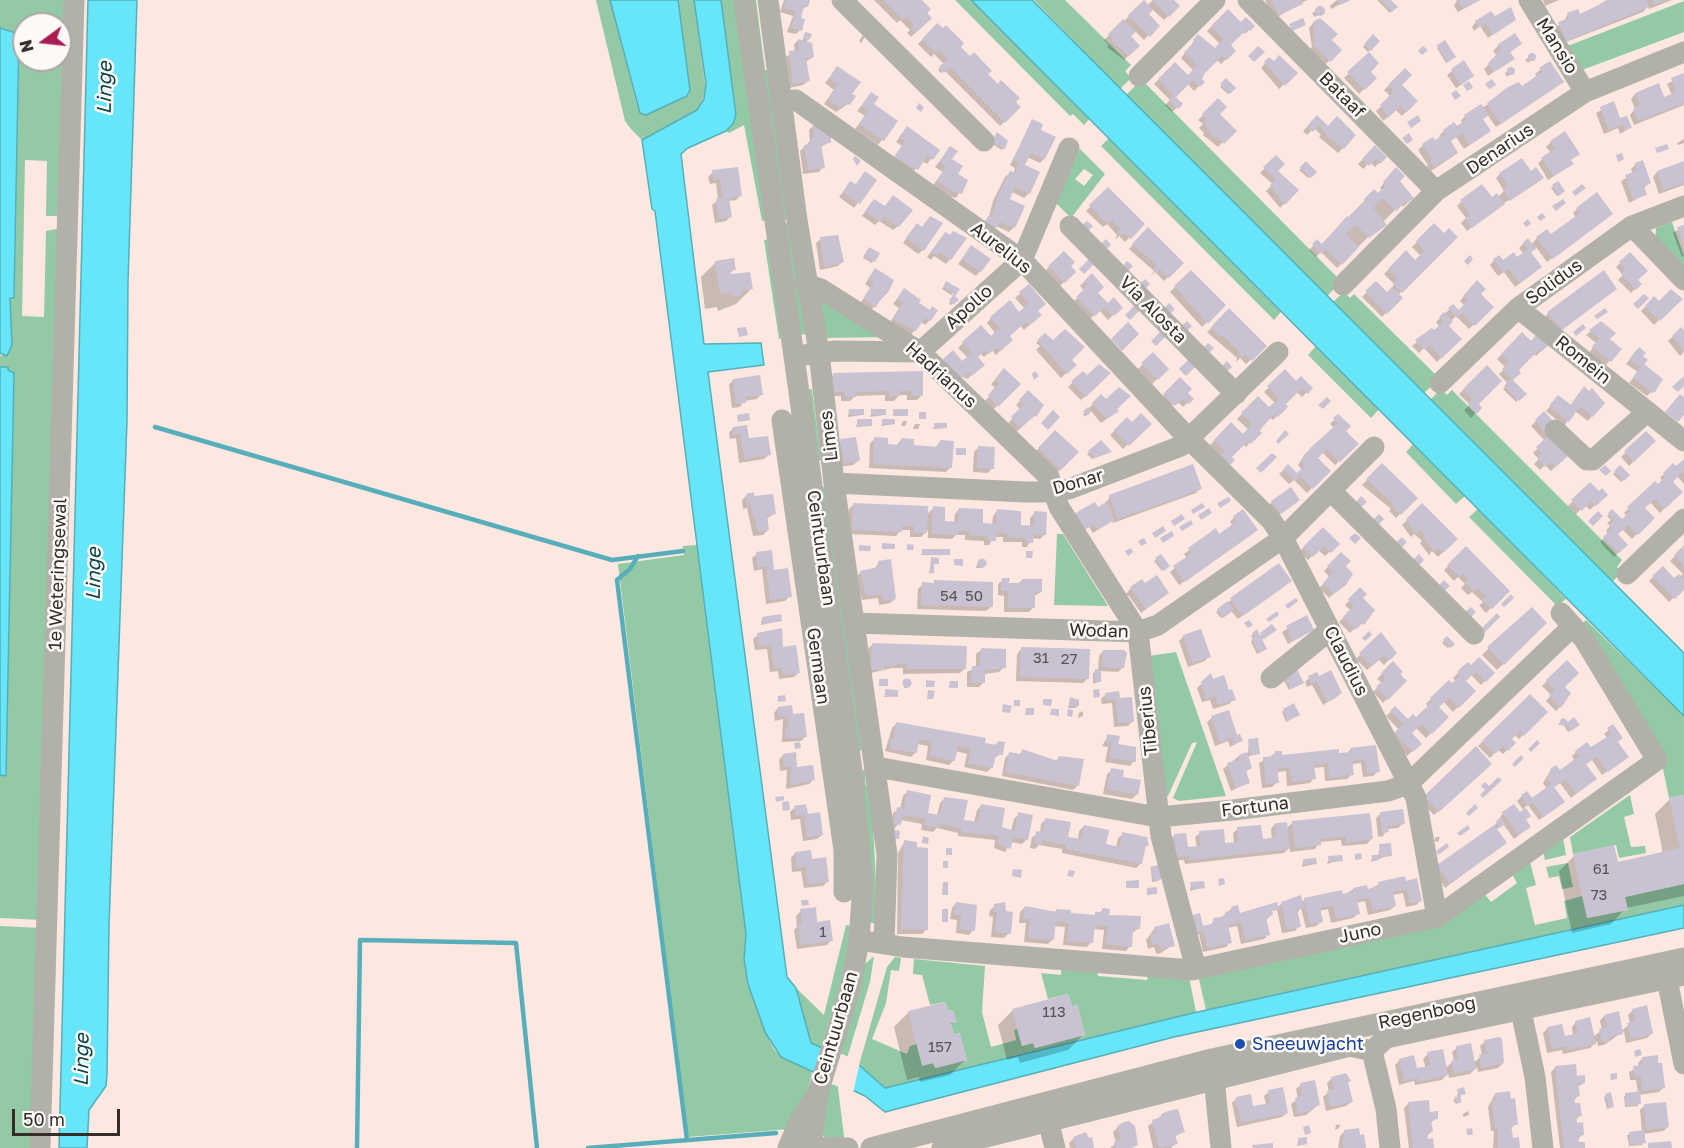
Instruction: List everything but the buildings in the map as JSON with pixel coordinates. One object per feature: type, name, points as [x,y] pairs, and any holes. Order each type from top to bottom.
[{"type":"street","name":"1e Weteringsewal","points":[[40,1148],[74,0]]},
{"type":"street","name":"Ceintuurbaan","points":[[744,0],[813,486],[842,771],[863,885],[859,940],[851,985],[819,1089],[811,1147]]},
{"type":"street","name":"Limes","points":[[768,0],[780,101],[806,284],[819,353],[834,483],[887,854],[884,944]]},
{"type":"street","points":[[842,0],[984,141]]},
{"type":"street","points":[[1139,76],[1215,0]]},
{"type":"street","name":"Bataaf","points":[[1248,0],[1436,191]]},
{"type":"street","name":"Mansio","points":[[1529,0],[1586,92]]},
{"type":"street","name":"Denarius","points":[[1343,285],[1436,191],[1586,92],[1684,52]]},
{"type":"street","name":"Aurelius","points":[[780,101],[796,100],[1022,260],[1189,439]]},
{"type":"street","name":"Apollo","points":[[920,352],[1022,260],[1070,148]]},
{"type":"street","name":"Solidus","points":[[1440,383],[1518,308],[1632,226],[1684,206]]},
{"type":"street","name":"Via Alosta","points":[[1070,226],[1236,394]]},
{"type":"street","points":[[1632,226],[1684,280]]},
{"type":"street","name":"Hadrianus","points":[[806,284],[821,289],[920,352],[1049,477],[1054,492]]},
{"type":"street","name":"Romein","points":[[1518,308],[1684,441]]},
{"type":"street","points":[[794,357],[819,353],[920,352]]},
{"type":"street","name":"Donar","points":[[834,483],[1054,492],[1069,489],[1181,446],[1278,352]]},
{"type":"street","points":[[1556,430],[1587,460],[1593,460],[1647,412]]},
{"type":"street","name":"Germaan","points":[[782,420],[842,771],[844,892]]},
{"type":"street","name":"Claudius","points":[[1189,439],[1271,520],[1283,538],[1416,798],[1437,917]]},
{"type":"street","name":"Wodan","points":[[855,623],[1138,632],[1158,625],[1283,538],[1374,447]]},
{"type":"street","points":[[792,489],[813,486]]},
{"type":"street","points":[[1331,491],[1474,634]]},
{"type":"street","name":"Tiberius","points":[[1054,492],[1059,507],[1138,632],[1161,836],[1196,969]]},
{"type":"street","points":[[1627,574],[1684,519]]},
{"type":"street","name":"Fortuna","points":[[876,766],[1158,817],[1377,792],[1408,784],[1567,620]]},
{"type":"street","name":"Juno","points":[[859,940],[884,944],[1196,969],[1437,917],[1657,760],[1584,639],[1567,620]]},
{"type":"street","points":[[1270,678],[1330,630]]},
{"type":"street","name":"Regenboog","points":[[871,1148],[919,1141],[1212,1059],[1684,958]]},
{"type":"street","points":[[1676,977],[1684,1064]]},
{"type":"street","name":"Regenboog","points":[[942,1148],[1214,1078],[1350,1046],[1372,1051],[1386,1038],[1676,977]]},
{"type":"street","points":[[1521,1011],[1535,1077],[1543,1148]]},
{"type":"street","points":[[1372,1051],[1386,1109],[1390,1148]]},
{"type":"street","points":[[1214,1078],[1221,1148]]},
{"type":"street","name":"Ceintuurbaan","points":[[788,1148],[800,1120],[819,1089]]},
{"type":"street","points":[[1048,1120],[1055,1148]]},
{"type":"street","points":[[788,1148],[848,1148]]},
{"type":"green space","points":[[0,0],[68,0],[68,12],[12,12],[12,32],[0,28]]},
{"type":"green space","points":[[596,0],[610,0],[637,105],[646,115],[689,95],[678,0],[694,0],[706,92],[697,110],[642,140],[631,129],[625,121]]},
{"type":"green space","points":[[721,0],[736,0],[767,220],[762,221],[744,125],[729,133],[726,131],[733,124],[736,115]]},
{"type":"green space","points":[[752,0],[756,0],[765,70],[770,70],[788,219],[782,220]]},
{"type":"green space","points":[[955,0],[971,0],[1090,118],[1084,125],[1073,114],[1070,116]]},
{"type":"green space","points":[[1034,0],[1065,0],[1131,65],[1125,71],[1131,78],[1120,89]]},
{"type":"green space","points":[[1684,1],[1684,32],[1582,70],[1565,47]]},
{"type":"green space","points":[[18,72],[66,72],[62,212],[56,216],[46,216],[47,161],[25,160],[22,316],[44,317],[46,231],[56,229],[61,233],[42,920],[0,918],[0,775],[6,776],[8,370],[7,367],[0,367],[0,353],[1,356],[8,352],[12,345],[10,298],[14,297]]},
{"type":"green space","points":[[1145,83],[1337,277],[1334,281],[1338,285],[1326,297],[1126,95],[1137,84],[1141,86]]},
{"type":"green space","points":[[1109,138],[1281,312],[1274,320],[1101,146]]},
{"type":"green space","points":[[1080,149],[1105,174],[1071,218],[1056,203]],"holes":[[[1084,169],[1093,175],[1084,186],[1075,179]]]},
{"type":"green space","points":[[1672,222],[1684,256],[1684,271],[1655,241],[1656,228]]},
{"type":"green space","points":[[788,223],[807,334],[799,335],[782,224]]},
{"type":"green space","points":[[770,239],[783,338],[779,339],[764,240]]},
{"type":"green space","points":[[1344,292],[1350,298],[1354,294],[1436,375],[1435,383],[1423,394],[1332,303]]},
{"type":"green space","points":[[823,300],[888,337],[826,338],[820,301]]},
{"type":"green space","points":[[1316,346],[1379,409],[1371,418],[1308,355]]},
{"type":"green space","points":[[812,389],[821,460],[816,461],[806,390]]},
{"type":"green space","points":[[1441,389],[1447,395],[1452,390],[1622,560],[1617,567],[1622,572],[1612,582],[1429,401]]},
{"type":"green space","points":[[1413,444],[1465,496],[1456,504],[1406,452]]},
{"type":"green space","points":[[829,486],[862,750],[857,751],[820,487]]},
{"type":"green space","points":[[1478,509],[1566,599],[1557,606],[1469,517]]},
{"type":"green space","points":[[1057,534],[1063,534],[1108,606],[1054,605]]},
{"type":"green space","points":[[697,545],[746,934],[744,959],[748,984],[765,1032],[774,1049],[781,1057],[812,1072],[806,1102],[790,1129],[688,1137],[618,564],[684,555],[683,546]]},
{"type":"green space","points":[[1586,620],[1684,716],[1684,795],[1669,798],[1662,764],[1579,626]]},
{"type":"green space","points":[[1176,652],[1226,796],[1179,801],[1173,798],[1197,742],[1192,743],[1168,796],[1161,793],[1148,656]]},
{"type":"green space","points":[[869,769],[870,776],[865,777],[866,786],[871,785],[878,924],[870,923],[860,771]]},
{"type":"green space","points":[[1630,795],[1634,814],[1624,817],[1631,847],[1645,846],[1646,853],[1619,858],[1616,845],[1573,854],[1570,837]]},
{"type":"green space","points":[[1563,837],[1566,855],[1545,860],[1543,851]]},
{"type":"green space","points":[[1530,862],[1536,885],[1526,888],[1535,925],[1567,918],[1564,901],[1582,896],[1588,918],[1628,910],[1625,897],[1684,884],[1684,905],[1206,1010],[1198,975],[1438,923],[1483,892],[1491,902],[1517,883],[1511,872]]},
{"type":"green space","points":[[1568,863],[1573,887],[1562,889],[1559,876],[1549,878],[1546,867]]},
{"type":"green space","points":[[846,925],[854,926],[850,955],[821,1048],[811,1043],[796,988],[824,1015]]},
{"type":"green space","points":[[0,926],[42,928],[32,1148],[0,1148]]},
{"type":"green space","points":[[874,956],[870,982],[838,1088],[845,1144],[827,1140],[823,1135],[822,1111],[864,965]]},
{"type":"green space","points":[[895,957],[901,958],[899,971],[891,970],[886,1003],[872,1039],[907,1054],[910,1046],[917,1044],[936,1068],[967,1060],[959,1033],[954,1035],[951,1023],[956,1022],[953,1010],[948,1011],[945,1002],[930,1005],[922,975],[913,974],[914,959],[985,966],[982,1012],[991,1047],[1016,1040],[1014,1030],[1017,1029],[1022,1046],[1033,1043],[1035,1048],[1085,1035],[1077,1005],[1072,1006],[1068,994],[1048,999],[1041,973],[1061,975],[1061,968],[1097,971],[1098,976],[1147,980],[1148,976],[1189,977],[1196,1012],[885,1089],[859,1065],[887,967]]},
{"type":"water","name":"Linge","points":[[88,0],[137,0],[128,282],[127,420],[109,925],[106,1086],[89,1110],[87,1148],[59,1148]]},
{"type":"water","points":[[610,0],[678,0],[690,90],[687,96],[646,115],[640,113]]},
{"type":"water","points":[[694,0],[721,0],[736,115],[733,124],[726,131],[688,148],[681,154],[704,344],[761,343],[764,365],[708,372],[787,977],[796,988],[811,1043],[859,1065],[885,1088],[1193,1013],[1684,905],[1684,928],[1174,1037],[885,1112],[865,1096],[781,1057],[765,1032],[748,984],[744,959],[746,934],[655,211],[652,209],[642,140],[697,110],[704,99],[706,84]]},
{"type":"water","points":[[971,0],[1032,0],[1684,653],[1684,716]]},
{"type":"water","points":[[0,28],[12,32],[12,72],[18,72],[14,298],[10,298],[12,345],[7,356],[0,353]]},
{"type":"water","points":[[0,367],[8,367],[8,370],[14,373],[6,776],[0,775]]},
{"type":"pier","points":[[822,1045],[860,1062],[853,1093],[813,1076]]},
{"type":"waterway","points":[[155,427],[612,560],[683,551]]},
{"type":"waterway","points":[[638,556],[630,569],[617,580],[687,1140]]},
{"type":"waterway","points":[[357,1148],[360,940],[516,943],[537,1148]]},
{"type":"waterway","points":[[588,1148],[776,1133]]},
{"type":"place","name":"Sneeuwjacht","points":[[1240,1044]]}]
